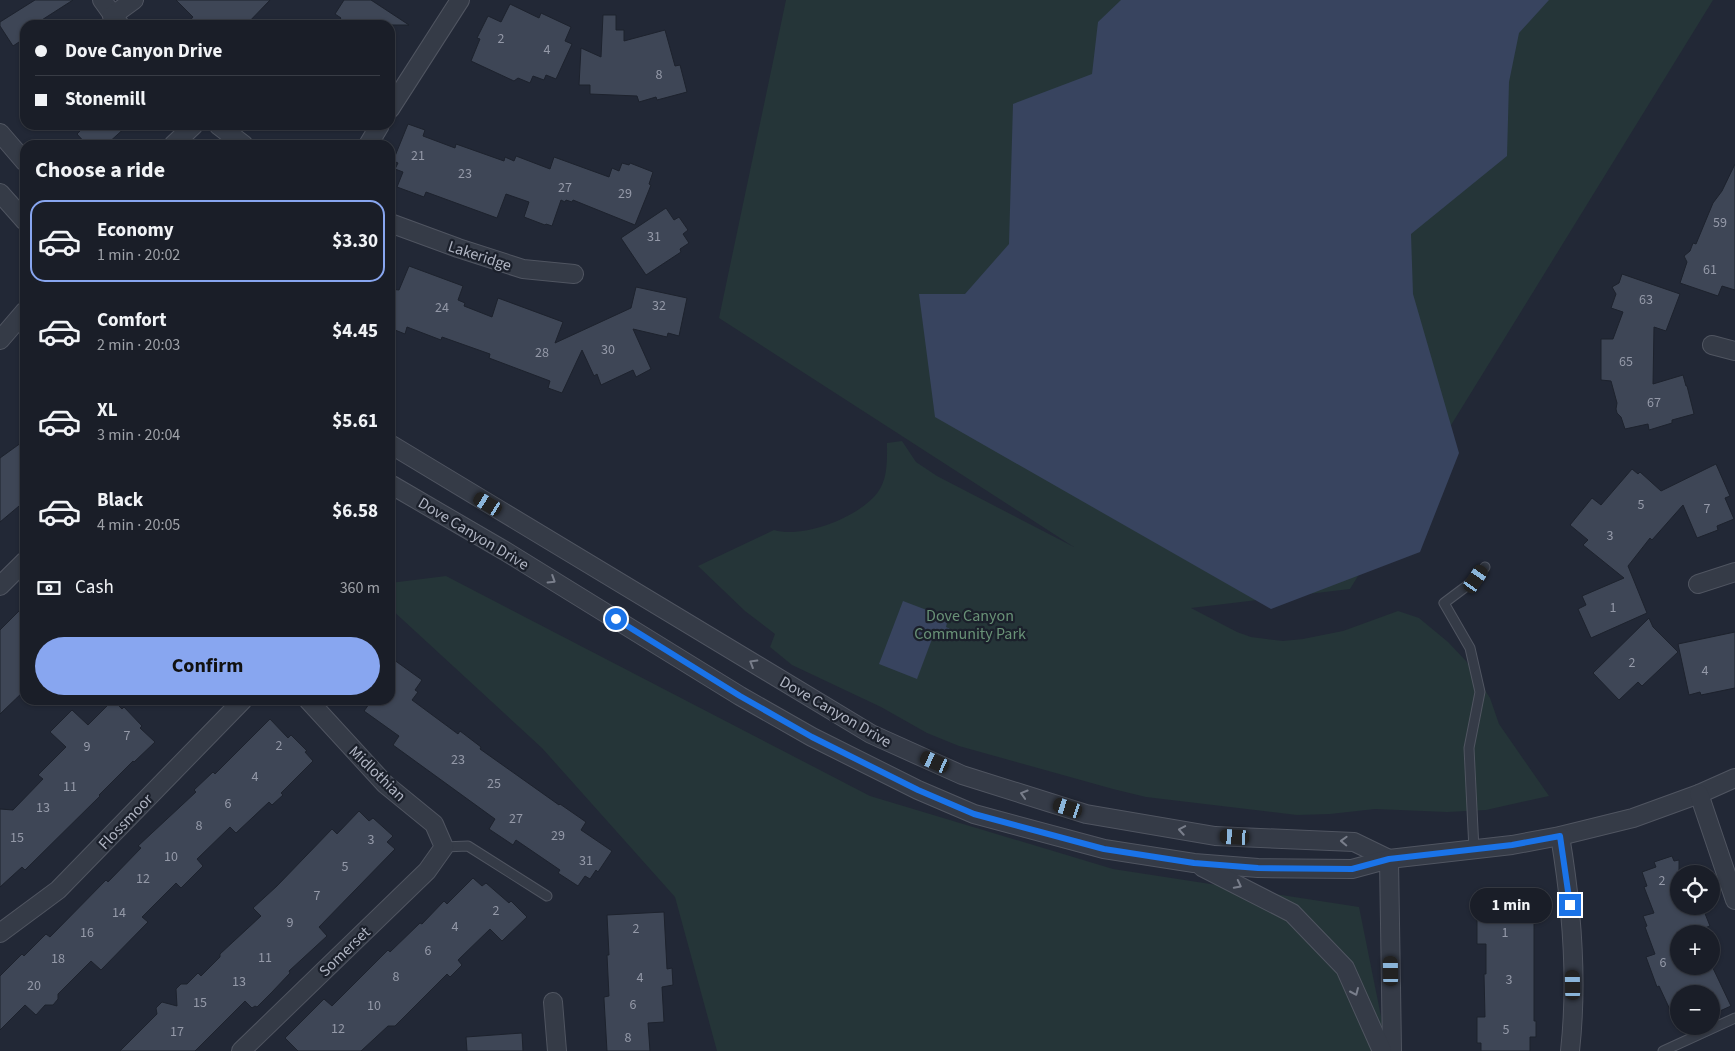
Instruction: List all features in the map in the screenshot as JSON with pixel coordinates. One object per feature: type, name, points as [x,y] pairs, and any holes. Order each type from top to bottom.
[{"type":"street","points":[[102,0],[115,20]]},
{"type":"street","points":[[117,20],[134,0]]},
{"type":"street","points":[[395,101],[460,0]]},
{"type":"street","points":[[178,140],[189,130]]},
{"type":"street","points":[[224,130],[238,140]]},
{"type":"street","points":[[0,133],[20,156]]},
{"type":"street","points":[[0,193],[20,215]]},
{"type":"street","name":"Lakeridge","points":[[395,225],[523,269],[574,274]]},
{"type":"street","points":[[0,340],[20,317]]},
{"type":"street","points":[[1712,345],[1735,351]]},
{"type":"street","name":"Dove Canyon Drive","points":[[395,447],[871,734],[962,775],[1086,814],[1215,836],[1354,842],[1389,859]]},
{"type":"street","name":"Dove Canyon Drive","points":[[395,487],[505,550],[740,696],[812,737],[918,790],[974,814],[1104,849],[1194,863],[1258,868],[1352,869],[1389,859],[1512,845],[1560,836],[1633,818],[1699,794],[1735,778]]},
{"type":"street","points":[[0,586],[20,566]]},
{"type":"street","points":[[1698,584],[1735,572]]},
{"type":"street","name":"Flossmoor","points":[[0,933],[58,890],[238,705]]},
{"type":"street","name":"Midlothian","points":[[313,705],[385,784],[434,824],[444,847]]},
{"type":"street","points":[[1699,794],[1735,900]]},
{"type":"street","points":[[1560,836],[1572,924],[1573,985],[1570,1051]]},
{"type":"street","name":"Somerset","points":[[241,1051],[427,870],[444,847]]},
{"type":"street","points":[[1389,859],[1392,1051]]},
{"type":"street","points":[[1194,863],[1292,913],[1345,968],[1382,1051]]},
{"type":"street","points":[[553,1002],[557,1051]]},
{"type":"lane","points":[[1474,850],[1469,748],[1480,692],[1470,648],[1444,603],[1476,579],[1485,567]]},
{"type":"lane","points":[[444,847],[468,846],[546,896]]},
{"type":"lane","points":[[1663,1051],[1735,1018]]},
{"type":"green space","name":"Dove Canyon Community Park","points":[[786,0],[1713,0],[1350,589],[1191,608],[1237,632],[1251,637],[1283,641],[1343,631],[1398,611],[1419,618],[1448,642],[1466,661],[1490,698],[1499,724],[1549,796],[1486,810],[1447,812],[1375,809],[1330,814],[1297,815],[1146,797],[959,746],[927,733],[881,707],[792,665],[770,647],[775,634],[745,611],[698,566],[774,530],[786,532],[815,529],[858,510],[870,501],[884,481],[887,443],[902,441],[916,462],[937,476],[1074,547],[719,318]]},
{"type":"green space","points":[[446,576],[870,796],[1113,869],[1359,907],[1388,1051],[717,1051],[675,897],[542,748],[395,613],[395,582]]},
{"type":"water","points":[[1121,0],[1549,0],[1519,33],[1509,82],[1507,156],[1411,234],[1413,294],[1459,453],[1420,552],[1271,609],[935,417],[919,294],[965,294],[1009,244],[1013,104],[1092,74],[1098,22]]},
{"type":"water","points":[[903,601],[945,617],[943,621],[947,623],[946,627],[950,629],[947,635],[944,634],[942,638],[938,636],[936,641],[932,639],[917,679],[879,664]]},
{"type":"building","points":[[35,0],[73,0],[42,20],[20,20],[20,41],[13,46],[0,26],[0,22]]},
{"type":"building","points":[[176,0],[270,0],[251,20],[190,20],[193,17]]},
{"type":"building","points":[[344,0],[371,0],[409,25],[395,25],[395,20],[340,20],[341,18],[335,14]]},
{"type":"building","points":[[510,4],[539,18],[541,13],[571,27],[565,41],[572,44],[556,79],[546,75],[544,80],[533,76],[530,83],[518,78],[514,81],[471,61],[480,39],[477,38],[488,16],[501,22]]},
{"type":"building","points":[[603,15],[616,15],[616,30],[624,30],[624,41],[665,30],[675,66],[680,65],[687,92],[657,100],[656,97],[639,102],[637,96],[590,94],[590,85],[579,85],[581,48],[601,57]]},
{"type":"building","points":[[408,124],[425,130],[423,136],[455,148],[456,144],[504,161],[505,157],[514,161],[516,156],[550,169],[554,157],[609,177],[612,168],[619,171],[622,163],[629,165],[630,163],[653,172],[649,184],[651,185],[635,225],[573,200],[572,202],[566,200],[565,202],[561,200],[552,226],[524,217],[529,202],[506,194],[497,218],[426,192],[424,197],[397,187],[403,172],[395,169],[398,163],[395,162],[395,156]]},
{"type":"building","points":[[81,130],[122,130],[112,140],[82,140],[77,134]]},
{"type":"building","points":[[1735,164],[1735,290],[1722,286],[1718,296],[1680,283],[1687,262],[1684,256],[1690,251],[1693,243],[1696,244],[1713,203],[1722,191]]},
{"type":"building","points":[[666,208],[674,220],[679,217],[688,230],[683,234],[689,243],[680,249],[681,252],[646,275],[621,238]]},
{"type":"building","points":[[409,266],[463,286],[458,300],[465,303],[464,306],[492,317],[498,298],[563,322],[555,343],[631,308],[636,287],[687,298],[679,336],[668,333],[667,337],[633,329],[651,369],[636,377],[633,370],[601,385],[597,374],[594,376],[582,350],[562,393],[548,388],[550,381],[489,358],[490,354],[442,337],[441,340],[407,327],[405,334],[395,330],[395,290],[399,290]]},
{"type":"building","points":[[1622,274],[1680,294],[1666,331],[1654,327],[1653,384],[1683,375],[1694,414],[1672,420],[1672,423],[1649,430],[1648,424],[1625,429],[1621,417],[1617,413],[1617,403],[1611,381],[1601,380],[1601,339],[1613,339],[1623,312],[1611,308],[1616,294],[1612,287],[1619,283]]},
{"type":"building","points":[[20,444],[20,505],[0,522],[0,458]]},
{"type":"building","points":[[1716,464],[1730,496],[1725,498],[1734,519],[1717,526],[1718,530],[1697,538],[1683,505],[1652,540],[1650,538],[1628,566],[1647,613],[1591,638],[1578,609],[1586,605],[1582,596],[1624,578],[1583,545],[1588,540],[1570,525],[1592,498],[1601,505],[1632,469],[1638,474],[1640,472],[1661,491]]},
{"type":"building","points":[[20,610],[20,695],[0,714],[0,630]]},
{"type":"building","points":[[1649,618],[1653,627],[1678,652],[1642,686],[1638,682],[1619,700],[1593,673]]},
{"type":"building","points":[[1735,632],[1735,688],[1701,695],[1700,692],[1689,695],[1678,644]]},
{"type":"building","points":[[395,661],[422,680],[415,690],[418,692],[412,700],[458,734],[460,731],[481,747],[480,749],[586,822],[581,830],[612,851],[598,872],[596,870],[590,879],[585,876],[578,886],[558,873],[560,870],[516,840],[513,845],[489,829],[495,819],[393,745],[399,736],[364,711],[368,705],[395,705]]},
{"type":"building","points":[[108,705],[118,705],[122,709],[124,707],[142,726],[140,728],[155,742],[133,761],[25,870],[22,867],[0,887],[0,809],[13,810],[43,779],[38,775],[66,747],[50,732],[72,710],[88,725]]},
{"type":"building","points":[[270,719],[288,738],[291,735],[307,751],[305,752],[313,761],[281,793],[283,795],[272,805],[269,802],[236,833],[230,827],[197,859],[203,866],[181,888],[176,883],[142,917],[148,922],[101,970],[91,961],[58,994],[58,999],[53,1005],[45,1005],[36,1015],[25,1005],[0,1030],[0,976],[46,934],[50,937],[106,880],[108,882],[141,848],[138,846],[196,792],[194,790],[213,772],[215,774]]},
{"type":"building","points":[[359,811],[369,821],[373,818],[393,836],[387,842],[395,849],[319,927],[327,936],[289,971],[290,973],[272,992],[257,1007],[252,1008],[245,1001],[195,1051],[120,1051],[157,1014],[156,1008],[162,1002],[177,1006],[176,989],[181,984],[187,984],[198,973],[201,976],[220,957],[220,954],[261,916],[253,908],[332,829],[337,834]]},
{"type":"building","points":[[1672,856],[1674,861],[1679,860],[1679,865],[1670,865],[1670,915],[1706,915],[1710,925],[1670,925],[1670,975],[1716,975],[1731,1006],[1720,1011],[1720,985],[1670,985],[1670,1010],[1659,986],[1657,987],[1646,957],[1655,954],[1643,916],[1654,913],[1644,887],[1647,886],[1642,872],[1656,867],[1654,862]]},
{"type":"building","points":[[473,878],[482,886],[486,883],[509,903],[511,901],[527,917],[502,941],[490,929],[458,960],[462,965],[450,977],[447,974],[395,1026],[388,1026],[361,1051],[298,1051],[285,1038],[324,999],[332,1006],[388,950],[390,952],[420,923],[422,924],[444,901],[447,904]]},
{"type":"building","points":[[1496,900],[1524,901],[1524,911],[1531,911],[1531,920],[1534,920],[1534,1021],[1536,1021],[1536,1037],[1530,1037],[1530,1051],[1481,1051],[1481,1043],[1477,1043],[1477,1017],[1485,1017],[1484,974],[1486,974],[1486,944],[1477,944],[1477,910],[1496,909]]},
{"type":"building","points":[[664,912],[667,969],[672,968],[673,985],[662,987],[664,1022],[648,1023],[650,1051],[607,1051],[604,997],[609,996],[607,915]]},
{"type":"building","points":[[522,1033],[523,1051],[467,1051],[466,1037]]},
{"type":"route","points":[[616,619],[740,696],[812,737],[918,790],[974,814],[1104,849],[1194,863],[1258,868],[1352,869],[1389,859],[1512,845],[1560,836],[1570,905]]}]
